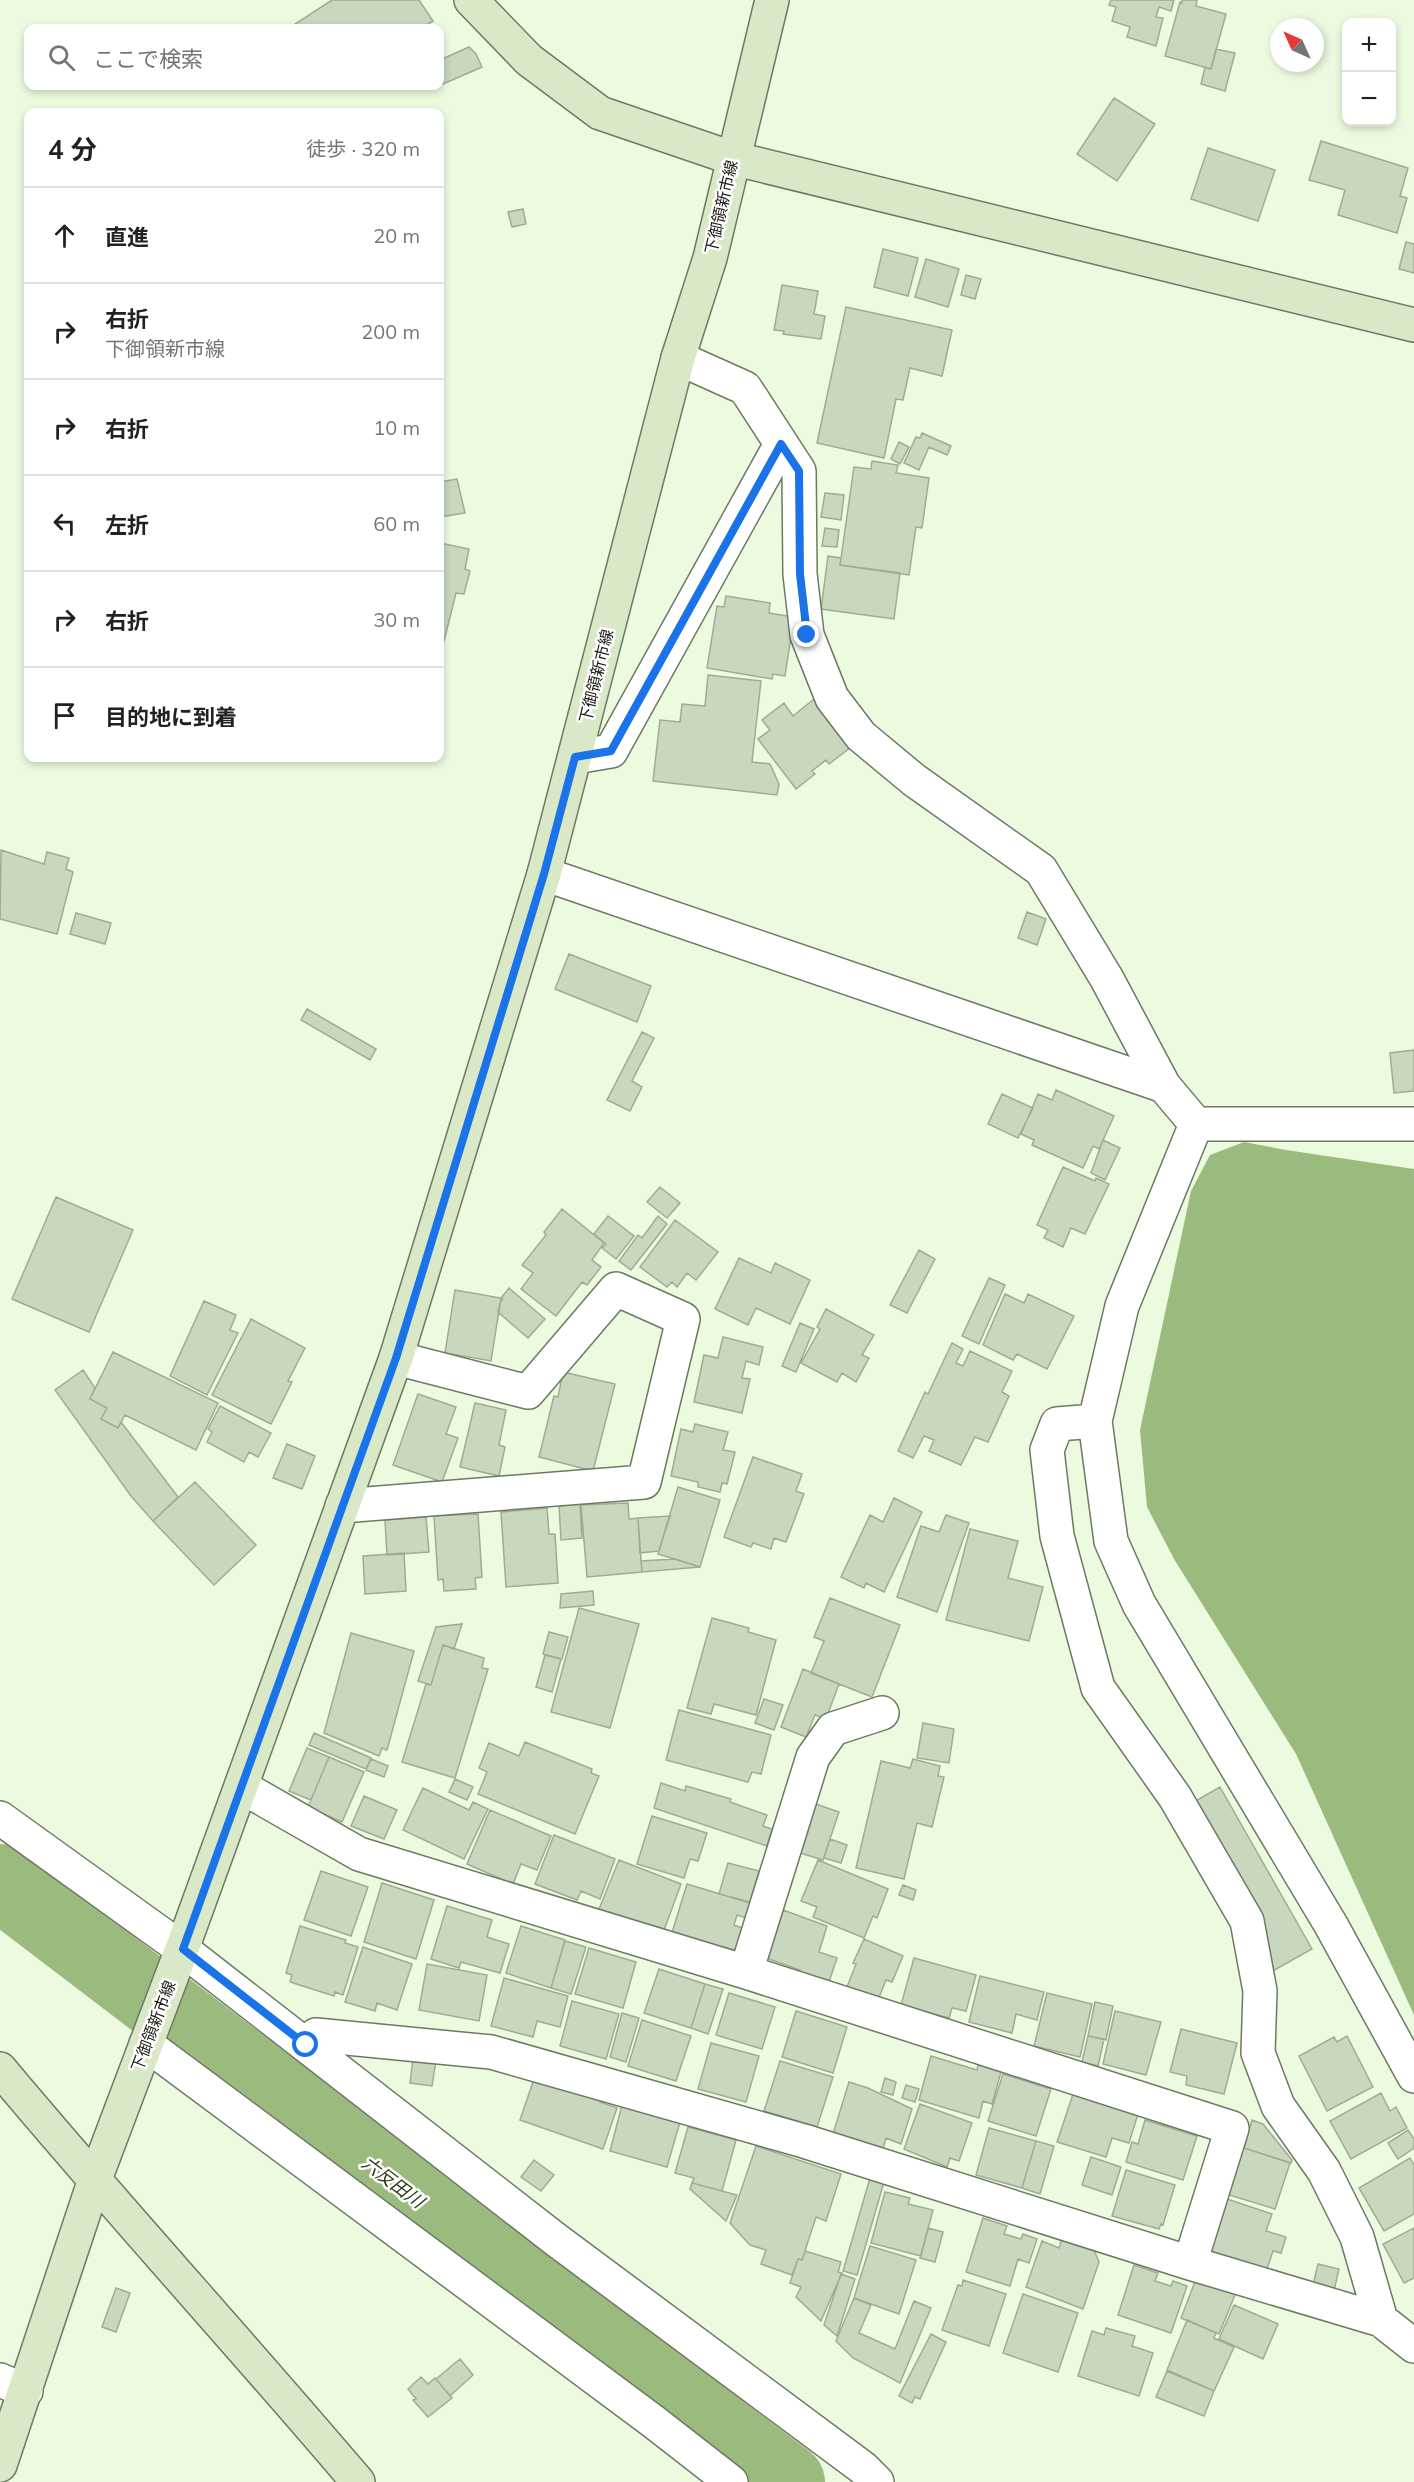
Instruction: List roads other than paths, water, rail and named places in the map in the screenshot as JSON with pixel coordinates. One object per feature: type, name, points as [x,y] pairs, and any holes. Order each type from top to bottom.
[{"type":"main road","points":[[471,0],[529,60],[600,113],[732,158],[1414,325]]},
{"type":"main road","name":"下御領新市線","points":[[0,2465],[13,2386],[179,1958],[396,1358],[544,874],[678,358],[710,258],[732,158],[772,0]]},
{"type":"main road","points":[[0,2069],[94,2182],[279,2388],[358,2482]]},
{"type":"street","points":[[678,358],[745,388],[799,471],[800,574],[807,635],[832,698],[861,736],[914,780],[1041,870],[1107,979],[1164,1086],[1196,1124],[1414,1124]]},
{"type":"street","points":[[575,757],[611,751],[781,444]]},
{"type":"street","points":[[544,874],[1164,1086]]},
{"type":"street","points":[[1196,1124],[1122,1306],[1095,1421],[1111,1541],[1139,1604],[1331,1925],[1414,2076]]},
{"type":"street","points":[[342,1506],[644,1482],[683,1319],[616,1289],[528,1392],[396,1358]]},
{"type":"street","points":[[1095,1421],[1057,1424],[1047,1450],[1057,1536],[1098,1688],[1175,1797],[1247,1921],[1260,1991],[1258,2053],[1278,2106],[1324,2171],[1357,2236],[1381,2320]]},
{"type":"street","points":[[746,1972],[813,1757],[833,1729],[882,1713]]},
{"type":"street","points":[[242,1786],[359,1854],[746,1972],[1232,2128],[1190,2263]]},
{"type":"street","points":[[0,1818],[179,1958],[306,2045],[555,2239],[854,2461],[877,2482]]},
{"type":"street","points":[[306,2045],[316,2035],[491,2052],[804,2141],[1190,2263],[1381,2320],[1414,2346]]},
{"type":"street","points":[[148,2039],[731,2482]]},
{"type":"waterway","name":"六反田川","points":[[0,1882],[787,2482]]}]
